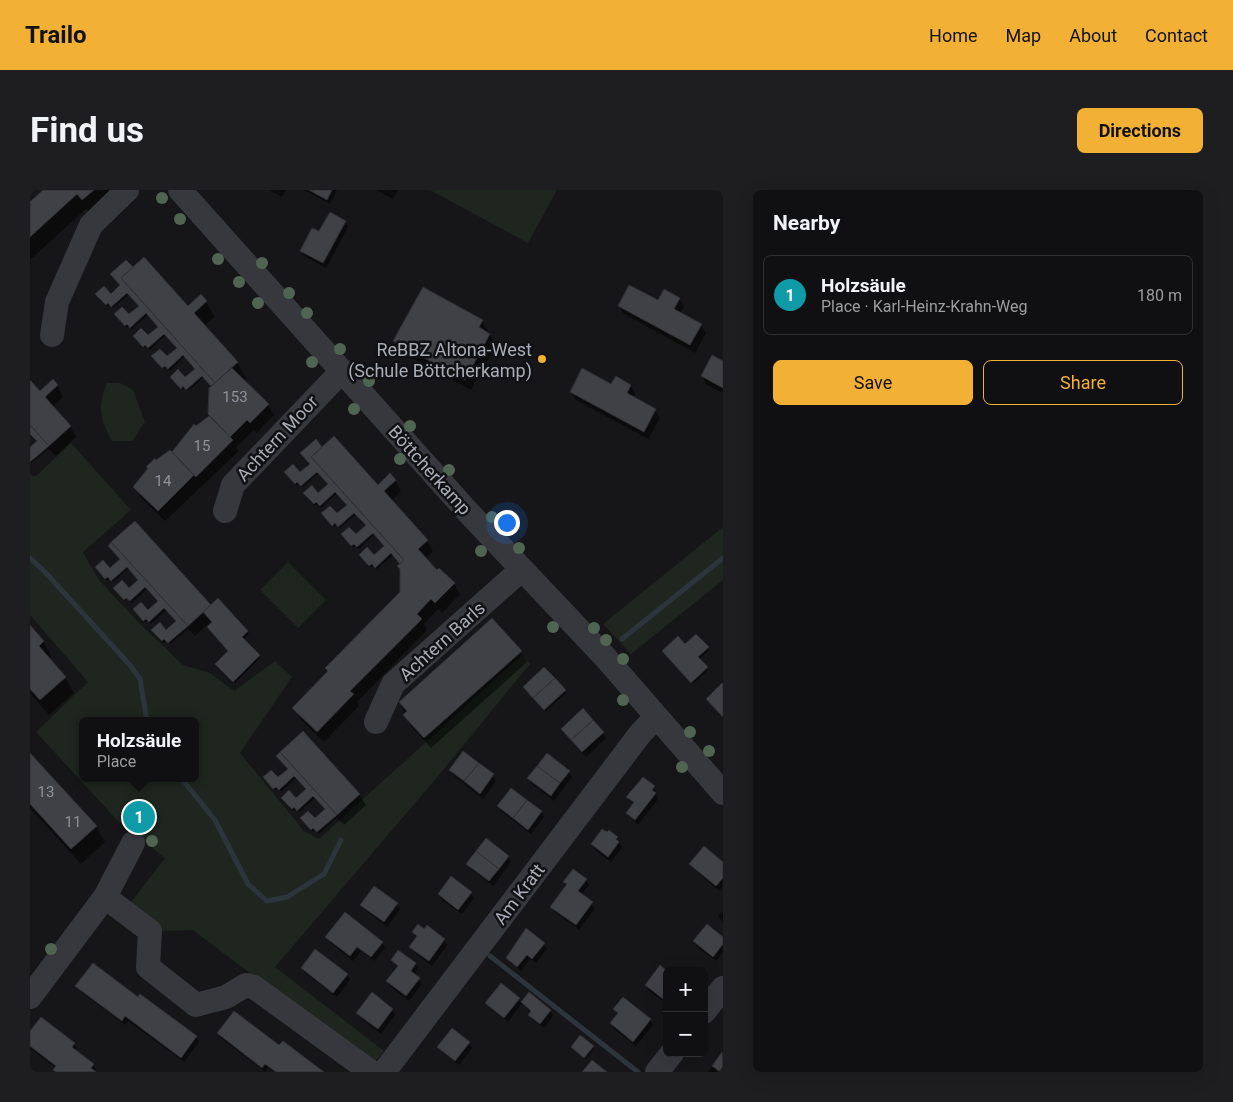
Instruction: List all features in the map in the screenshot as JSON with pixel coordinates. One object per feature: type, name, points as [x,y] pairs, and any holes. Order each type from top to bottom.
[{"type":"street","points":[[52,335],[57,302],[91,225],[127,190]]},
{"type":"street","name":"Böttcherkamp","points":[[180,190],[341,372],[521,570],[605,657],[723,793]]},
{"type":"street","name":"Achtern Moor","points":[[224,512],[233,485],[341,372]]},
{"type":"street","name":"Achtern Barls","points":[[376,722],[393,684],[521,570]]},
{"type":"street","name":"Am Kratt","points":[[384,1072],[640,734],[656,718]]},
{"type":"street","points":[[30,997],[105,897],[133,843]]},
{"type":"street","points":[[105,897],[150,932],[148,967],[196,1005],[226,998],[246,985],[254,987],[371,1072]]},
{"type":"street","points":[[708,1007],[723,988]]},
{"type":"street","points":[[657,1072],[669,1057]]},
{"type":"shaded area","points":[[430,190],[557,190],[528,243]]},
{"type":"shaded area","points":[[107,383],[120,383],[133,390],[145,422],[132,441],[112,441],[105,426],[101,406]]},
{"type":"shaded area","points":[[71,443],[131,510],[83,552],[99,580],[141,625],[183,665],[210,673],[234,691],[275,661],[292,677],[240,753],[304,831],[319,839],[522,655],[530,664],[434,781],[275,967],[384,1051],[372,1066],[193,930],[158,931],[128,906],[165,858],[117,820],[82,782],[199,782],[199,717],[79,717],[79,779],[36,732],[88,682],[30,615],[30,475],[36,476]]},
{"type":"shaded area","points":[[723,527],[723,580],[631,654],[603,624]]},
{"type":"shaded area","points":[[288,562],[326,600],[298,628],[260,590]]},
{"type":"building","points":[[43,190],[94,190],[82,200],[77,194],[30,237],[30,202]]},
{"type":"building","points":[[309,190],[332,190],[327,200]]},
{"type":"building","points":[[330,212],[346,221],[323,263],[300,251],[312,228],[319,231]]},
{"type":"building","points":[[144,257],[188,306],[201,294],[207,301],[194,313],[238,362],[215,383],[121,278]]},
{"type":"building","points":[[126,260],[133,267],[121,278],[215,383],[211,386],[202,376],[186,390],[183,386],[181,389],[170,377],[178,369],[185,377],[195,369],[183,355],[168,369],[165,366],[162,368],[151,356],[160,349],[167,356],[177,348],[164,334],[148,348],[145,345],[143,347],[133,336],[141,328],[148,335],[158,327],[146,313],[130,328],[127,324],[125,326],[114,314],[122,307],[129,314],[139,306],[127,293],[111,307],[108,303],[106,305],[95,294],[104,286],[111,294],[120,285],[110,274]]},
{"type":"building","points":[[629,285],[658,300],[664,289],[680,298],[674,309],[702,324],[690,345],[618,306]]},
{"type":"building","points":[[423,287],[483,320],[479,327],[490,334],[465,380],[393,341]]},
{"type":"building","points":[[712,355],[723,361],[723,388],[701,376]]},
{"type":"building","points":[[232,368],[269,404],[250,423],[247,420],[230,437],[208,414],[209,388]]},
{"type":"building","points":[[582,368],[611,384],[616,376],[631,385],[627,393],[656,409],[644,432],[570,392]]},
{"type":"building","points":[[53,379],[58,385],[45,397],[71,426],[49,446],[30,425],[30,380],[40,391]]},
{"type":"building","points":[[209,416],[233,440],[196,477],[172,452],[194,424],[196,426]]},
{"type":"building","points":[[30,425],[49,446],[30,462],[30,447],[37,441],[30,434]]},
{"type":"building","points":[[334,436],[378,485],[390,473],[396,480],[384,491],[428,540],[418,549],[437,570],[439,568],[455,583],[435,603],[431,599],[417,614],[422,619],[350,691],[354,694],[317,732],[292,708],[328,671],[325,668],[400,592],[400,569],[397,566],[404,560],[311,457]]},
{"type":"building","points":[[316,439],[322,447],[311,457],[404,560],[400,564],[391,553],[375,568],[372,564],[369,566],[359,555],[367,547],[374,555],[384,546],[373,533],[357,547],[354,544],[351,546],[341,534],[349,527],[356,534],[366,525],[354,513],[338,527],[335,523],[332,526],[321,513],[330,506],[337,513],[347,505],[335,492],[320,506],[316,502],[314,504],[303,493],[312,485],[318,493],[328,484],[317,472],[301,486],[297,482],[295,484],[284,472],[293,464],[300,472],[310,464],[300,453]]},
{"type":"building","points":[[170,450],[194,475],[158,511],[133,487],[148,468],[146,467],[155,458],[156,460]]},
{"type":"building","points":[[135,521],[211,605],[188,626],[111,542]]},
{"type":"building","points":[[111,542],[188,626],[168,643],[164,639],[162,641],[151,630],[160,622],[166,630],[176,621],[164,608],[149,622],[146,619],[143,621],[133,609],[141,602],[148,610],[158,601],[145,587],[130,601],[126,598],[124,600],[113,588],[122,580],[129,588],[138,580],[127,567],[111,581],[108,577],[105,579],[95,567],[103,560],[110,568],[120,559],[108,546]]},
{"type":"building","points":[[218,598],[248,631],[242,637],[260,655],[233,682],[215,664],[228,651],[207,627],[212,622],[203,612]]},
{"type":"building","points":[[492,618],[522,651],[424,738],[403,715],[407,711],[399,702]]},
{"type":"building","points":[[30,625],[44,641],[39,646],[66,677],[40,700],[30,689]]},
{"type":"building","points":[[696,634],[709,647],[698,657],[708,667],[691,683],[662,651],[678,636],[685,644]]},
{"type":"building","points":[[544,667],[555,678],[533,698],[523,687]]},
{"type":"building","points":[[555,678],[566,690],[544,710],[533,698]]},
{"type":"building","points":[[723,684],[723,717],[706,699]]},
{"type":"building","points":[[583,708],[593,720],[571,740],[561,729]]},
{"type":"building","points":[[593,720],[604,732],[582,752],[571,740]]},
{"type":"building","points":[[303,731],[360,794],[337,815],[280,752]]},
{"type":"building","points":[[463,751],[479,763],[464,781],[449,770]]},
{"type":"building","points":[[280,752],[337,815],[317,832],[313,828],[311,830],[300,818],[308,811],[315,818],[325,809],[313,796],[297,811],[294,807],[292,809],[281,798],[289,790],[296,798],[306,789],[294,776],[279,790],[276,787],[273,789],[263,777],[271,770],[278,777],[288,769],[276,756]]},
{"type":"building","points":[[30,753],[97,826],[71,849],[30,804]]},
{"type":"building","points":[[547,753],[570,771],[560,783],[537,766]]},
{"type":"building","points":[[479,763],[494,774],[480,794],[464,781]]},
{"type":"building","points":[[537,766],[560,783],[551,796],[527,778]]},
{"type":"building","points":[[643,777],[655,786],[652,790],[656,793],[635,820],[626,813],[634,802],[626,797]]},
{"type":"building","points":[[511,788],[527,800],[513,818],[497,806]]},
{"type":"building","points":[[527,800],[542,811],[528,830],[513,818]]},
{"type":"building","points":[[602,829],[607,832],[609,830],[618,837],[616,839],[619,842],[608,857],[591,844]]},
{"type":"building","points":[[486,838],[509,856],[499,869],[476,851]]},
{"type":"building","points":[[704,846],[723,862],[723,878],[716,886],[689,864]]},
{"type":"building","points":[[476,851],[499,869],[489,881],[466,864]]},
{"type":"building","points":[[573,869],[587,879],[578,891],[593,902],[576,925],[550,907],[567,884],[563,882]]},
{"type":"building","points":[[451,876],[472,892],[458,910],[438,894]]},
{"type":"building","points":[[374,886],[398,903],[384,922],[360,905]]},
{"type":"building","points":[[345,912],[383,942],[371,957],[357,947],[350,956],[325,937]]},
{"type":"building","points":[[418,924],[424,929],[427,925],[445,939],[429,961],[409,947],[417,936],[412,932]]},
{"type":"building","points":[[707,924],[723,937],[723,944],[713,957],[693,941]]},
{"type":"building","points":[[526,928],[545,943],[532,959],[527,955],[517,967],[506,958]]},
{"type":"building","points":[[315,949],[348,974],[333,993],[301,968]]},
{"type":"building","points":[[398,950],[416,963],[411,971],[420,978],[406,996],[386,981],[398,966],[391,960]]},
{"type":"building","points":[[93,963],[138,997],[140,994],[197,1036],[181,1058],[125,1016],[122,1021],[75,986]]},
{"type":"building","points":[[660,965],[663,968],[663,999],[645,985]]},
{"type":"building","points":[[501,983],[520,998],[504,1018],[485,1003]]},
{"type":"building","points":[[372,992],[393,1009],[378,1029],[356,1013]]},
{"type":"building","points":[[529,992],[551,1010],[540,1024],[528,1015],[531,1011],[521,1002]]},
{"type":"building","points":[[623,997],[651,1019],[633,1042],[610,1023],[618,1013],[613,1009]]},
{"type":"building","points":[[234,1011],[279,1045],[283,1041],[324,1072],[276,1072],[265,1064],[262,1068],[217,1033]]},
{"type":"building","points":[[41,1017],[75,1043],[72,1047],[94,1064],[91,1068],[96,1072],[56,1072],[53,1070],[56,1066],[30,1046],[30,1031]]},
{"type":"building","points":[[452,1028],[470,1042],[455,1061],[437,1047]]},
{"type":"building","points":[[580,1035],[594,1046],[584,1058],[571,1047]]},
{"type":"building","points":[[722,1052],[723,1072],[720,1072],[712,1066]]},
{"type":"building","points":[[592,1060],[607,1072],[582,1072]]},
{"type":"waterway","points":[[30,558],[130,665],[140,679],[146,717]]},
{"type":"waterway","points":[[622,639],[723,558]]},
{"type":"waterway","points":[[184,782],[215,820],[248,884],[267,901],[287,897],[324,874],[341,840]]},
{"type":"waterway","points":[[490,956],[638,1072]]},
{"type":"place","name":"ReBBZ Altona-West (Schule Böttcherkamp)","points":[[542,359]]},
{"type":"place","name":"Holzsäule","points":[[139,817]]}]
